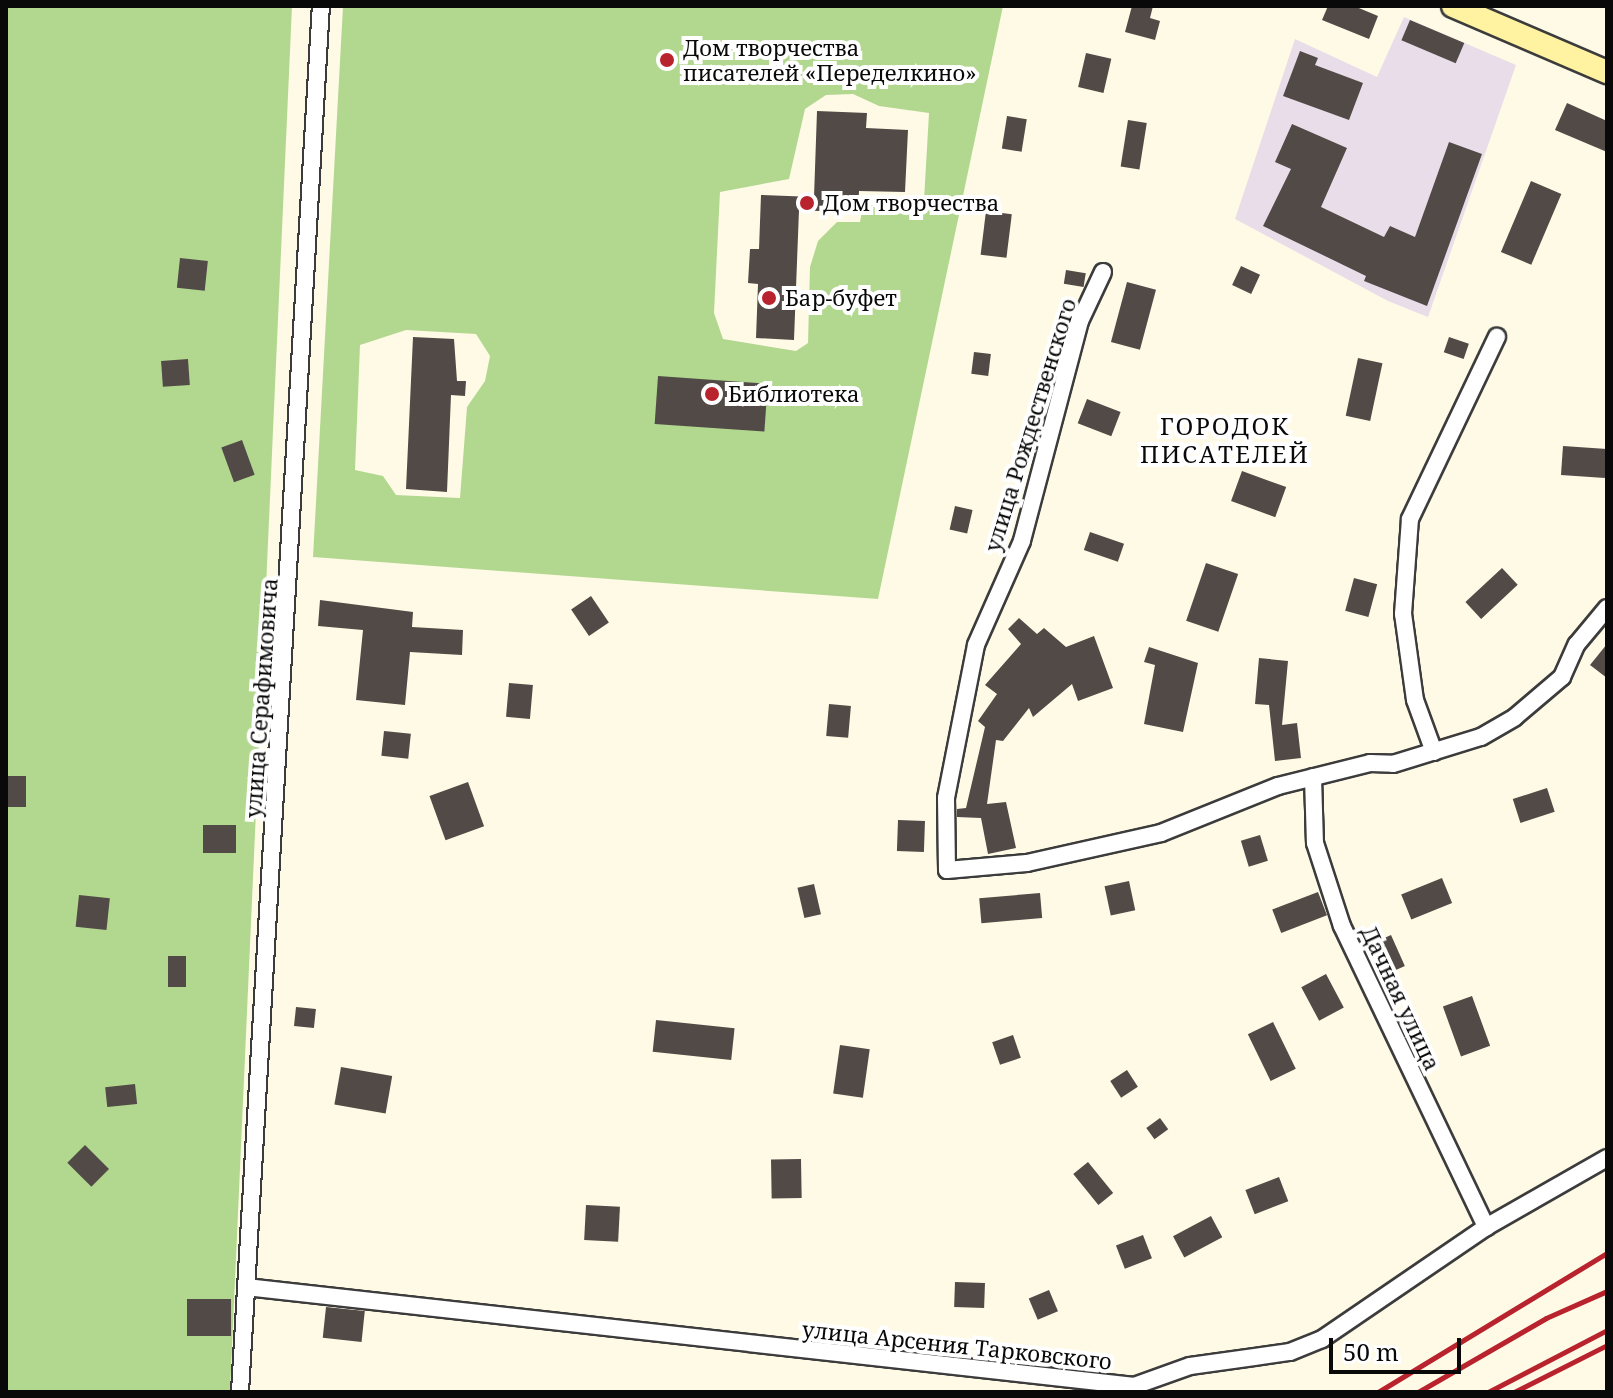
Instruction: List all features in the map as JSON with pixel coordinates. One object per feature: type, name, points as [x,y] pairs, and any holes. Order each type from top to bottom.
[{"type":"main road","points":[[1453,6],[1607,72]]},
{"type":"street","name":"улица Серафимовича","points":[[240,1392],[321,6]]},
{"type":"street","name":"улица Рождественского","points":[[1103,272],[1080,321],[1022,541],[976,645],[946,798],[947,870],[1027,863],[1161,833],[1278,786],[1313,777]]},
{"type":"street","points":[[1434,752],[1415,700],[1403,614],[1410,519],[1497,337]]},
{"type":"street","points":[[1313,777],[1434,752],[1481,737],[1515,717],[1562,677],[1577,644],[1607,608]]},
{"type":"street","name":"Дачная улица","points":[[1313,777],[1315,843],[1342,926],[1486,1227]]},
{"type":"street","name":"улица Арсения Тарковского","points":[[246,1287],[1134,1389],[1190,1366],[1290,1352],[1322,1339],[1486,1227],[1607,1158]]},
{"type":"shaded area","points":[[1404,17],[1516,65],[1428,317],[1388,301],[1235,219],[1295,39],[1377,77]]},
{"type":"green space","points":[[6,6],[292,6],[230,1392],[6,1392]]},
{"type":"green space","points":[[343,6],[1003,6],[878,599],[313,557]],"holes":[[[853,94],[879,106],[929,113],[924,200],[863,206],[860,222],[837,222],[818,241],[810,267],[808,343],[796,351],[723,339],[714,313],[720,192],[789,179],[805,109],[826,95]],[[406,330],[476,334],[490,356],[485,381],[467,407],[460,498],[396,495],[383,476],[355,470],[360,345]]]},
{"type":"building","points":[[1132,6],[1153,6],[1150,18],[1160,21],[1155,40],[1125,32]]},
{"type":"building","points":[[1328,6],[1354,6],[1378,16],[1369,39],[1322,20]]},
{"type":"building","points":[[1410,20],[1464,43],[1456,63],[1401,40]]},
{"type":"building","points":[[1300,51],[1318,58],[1315,65],[1363,83],[1349,120],[1283,96]]},
{"type":"building","points":[[1086,53],[1111,59],[1103,93],[1078,87]]},
{"type":"building","points":[[1567,103],[1607,121],[1607,152],[1555,130]]},
{"type":"building","points":[[817,111],[867,113],[866,128],[908,130],[905,192],[859,191],[858,213],[799,210],[794,340],[756,338],[758,284],[748,283],[750,249],[759,249],[761,195],[814,197]]},
{"type":"building","points":[[1007,116],[1027,119],[1022,152],[1002,149]]},
{"type":"building","points":[[1128,120],[1147,123],[1139,169],[1121,166]]},
{"type":"building","points":[[1292,124],[1347,148],[1321,207],[1384,237],[1390,226],[1415,237],[1449,142],[1482,154],[1427,306],[1364,281],[1366,276],[1263,226],[1291,169],[1275,162]]},
{"type":"building","points":[[1531,181],[1561,194],[1531,265],[1501,252]]},
{"type":"building","points":[[986,211],[1012,214],[1006,258],[981,255]]},
{"type":"building","points":[[180,258],[208,261],[205,291],[177,288]]},
{"type":"building","points":[[1241,266],[1260,275],[1251,294],[1232,285]]},
{"type":"building","points":[[1066,270],[1086,273],[1084,287],[1064,284]]},
{"type":"building","points":[[1127,282],[1156,290],[1140,350],[1111,342]]},
{"type":"building","points":[[413,337],[454,339],[457,381],[466,381],[465,396],[451,395],[447,492],[406,489]]},
{"type":"building","points":[[1449,337],[1469,344],[1464,359],[1444,352]]},
{"type":"building","points":[[974,352],[991,354],[988,376],[971,374]]},
{"type":"building","points":[[1358,358],[1382,363],[1370,421],[1346,416]]},
{"type":"building","points":[[188,359],[190,385],[163,387],[161,361]]},
{"type":"building","points":[[658,376],[768,384],[764,432],[655,424]]},
{"type":"building","points":[[1087,399],[1121,412],[1111,436],[1078,423]]},
{"type":"building","points":[[242,440],[255,475],[234,482],[221,448]]},
{"type":"building","points":[[1563,446],[1607,449],[1605,478],[1561,475]]},
{"type":"building","points":[[1242,471],[1286,487],[1275,517],[1231,501]]},
{"type":"building","points":[[955,506],[973,510],[967,533],[950,529]]},
{"type":"building","points":[[1090,532],[1124,544],[1118,562],[1084,550]]},
{"type":"building","points":[[1206,563],[1238,574],[1218,632],[1186,621]]},
{"type":"building","points":[[1502,568],[1518,585],[1481,619],[1465,602]]},
{"type":"building","points":[[1354,578],[1377,584],[1368,617],[1345,611]]},
{"type":"building","points":[[591,596],[609,623],[589,636],[571,609]]},
{"type":"building","points":[[320,600],[413,612],[412,627],[463,630],[462,655],[410,652],[405,705],[356,700],[363,630],[318,626]]},
{"type":"building","points":[[1019,618],[1037,634],[1044,628],[1066,647],[1094,636],[1113,688],[1078,701],[1072,684],[1033,717],[1029,708],[1003,741],[996,740],[987,804],[1006,802],[1016,848],[988,854],[981,818],[957,817],[957,809],[966,808],[985,727],[978,721],[997,694],[985,685],[1021,644],[1008,629]]},
{"type":"building","points":[[1607,644],[1607,678],[1590,665]]},
{"type":"building","points":[[1149,647],[1198,663],[1183,732],[1144,724],[1155,665],[1144,662]]},
{"type":"building","points":[[1259,658],[1288,661],[1282,725],[1297,723],[1301,758],[1275,761],[1269,705],[1255,704]]},
{"type":"building","points":[[509,683],[533,685],[530,719],[506,717]]},
{"type":"building","points":[[829,704],[851,706],[848,738],[826,736]]},
{"type":"building","points":[[384,731],[411,734],[408,759],[381,756]]},
{"type":"building","points":[[6,776],[26,776],[26,807],[6,807]]},
{"type":"building","points":[[468,782],[484,826],[446,840],[429,796]]},
{"type":"building","points":[[1547,788],[1555,812],[1520,823],[1513,799]]},
{"type":"building","points":[[898,820],[925,821],[924,852],[897,851]]},
{"type":"building","points":[[203,825],[236,825],[236,853],[203,853]]},
{"type":"building","points":[[1260,835],[1268,861],[1249,867],[1241,841]]},
{"type":"building","points":[[1442,878],[1452,903],[1411,920],[1401,894]]},
{"type":"building","points":[[1129,881],[1135,910],[1111,916],[1105,886]]},
{"type":"building","points":[[814,884],[821,914],[804,918],[797,888]]},
{"type":"building","points":[[1318,892],[1327,915],[1281,933],[1272,910]]},
{"type":"building","points":[[1040,893],[1042,918],[981,923],[979,898]]},
{"type":"building","points":[[79,895],[110,898],[106,930],[76,927]]},
{"type":"building","points":[[1391,935],[1405,966],[1385,975],[1371,944]]},
{"type":"building","points":[[168,956],[186,956],[186,987],[168,987]]},
{"type":"building","points":[[1326,974],[1344,1008],[1319,1021],[1301,987]]},
{"type":"building","points":[[1472,996],[1490,1046],[1461,1056],[1443,1007]]},
{"type":"building","points":[[296,1007],[316,1009],[314,1028],[294,1026]]},
{"type":"building","points":[[656,1020],[735,1028],[731,1060],[653,1052]]},
{"type":"building","points":[[1273,1022],[1296,1069],[1271,1081],[1248,1034]]},
{"type":"building","points":[[1013,1035],[1021,1058],[1000,1065],[992,1042]]},
{"type":"building","points":[[840,1045],[870,1049],[863,1098],[833,1094]]},
{"type":"building","points":[[341,1067],[392,1076],[386,1113],[334,1104]]},
{"type":"building","points":[[1127,1070],[1138,1087],[1121,1098],[1110,1081]]},
{"type":"building","points":[[135,1084],[137,1104],[107,1107],[105,1087]]},
{"type":"building","points":[[1160,1118],[1168,1129],[1154,1139],[1146,1128]]},
{"type":"building","points":[[85,1145],[109,1169],[91,1187],[67,1163]]},
{"type":"building","points":[[801,1159],[802,1198],[772,1199],[771,1160]]},
{"type":"building","points":[[1088,1162],[1113,1193],[1098,1205],[1073,1174]]},
{"type":"building","points":[[1279,1177],[1288,1201],[1255,1214],[1245,1190]]},
{"type":"building","points":[[586,1205],[620,1207],[618,1242],[584,1240]]},
{"type":"building","points":[[1211,1216],[1222,1237],[1184,1257],[1173,1236]]},
{"type":"building","points":[[1143,1235],[1152,1258],[1125,1269],[1116,1245]]},
{"type":"building","points":[[955,1282],[985,1283],[984,1308],[954,1307]]},
{"type":"building","points":[[1049,1290],[1058,1311],[1038,1320],[1029,1299]]},
{"type":"building","points":[[187,1299],[231,1299],[231,1336],[187,1336]]},
{"type":"building","points":[[326,1307],[365,1311],[362,1342],[323,1338]]},
{"type":"railway","points":[[1378,1392],[1607,1253]]},
{"type":"railway","points":[[1418,1392],[1546,1318],[1607,1291]]},
{"type":"railway","points":[[1488,1392],[1607,1330]]},
{"type":"railway","points":[[1514,1392],[1607,1345]]},
{"type":"place","name":"Дом творчества писателей «Переделкино»","points":[[667,60]]},
{"type":"place","name":"Дом творчества","points":[[807,203]]},
{"type":"place","name":"Бар-буфет","points":[[769,298]]},
{"type":"place","name":"Библиотека","points":[[712,394]]},
{"type":"district","name":"ГОРОДОК ПИСАТЕЛЕЙ","points":[[1225,440]]}]
